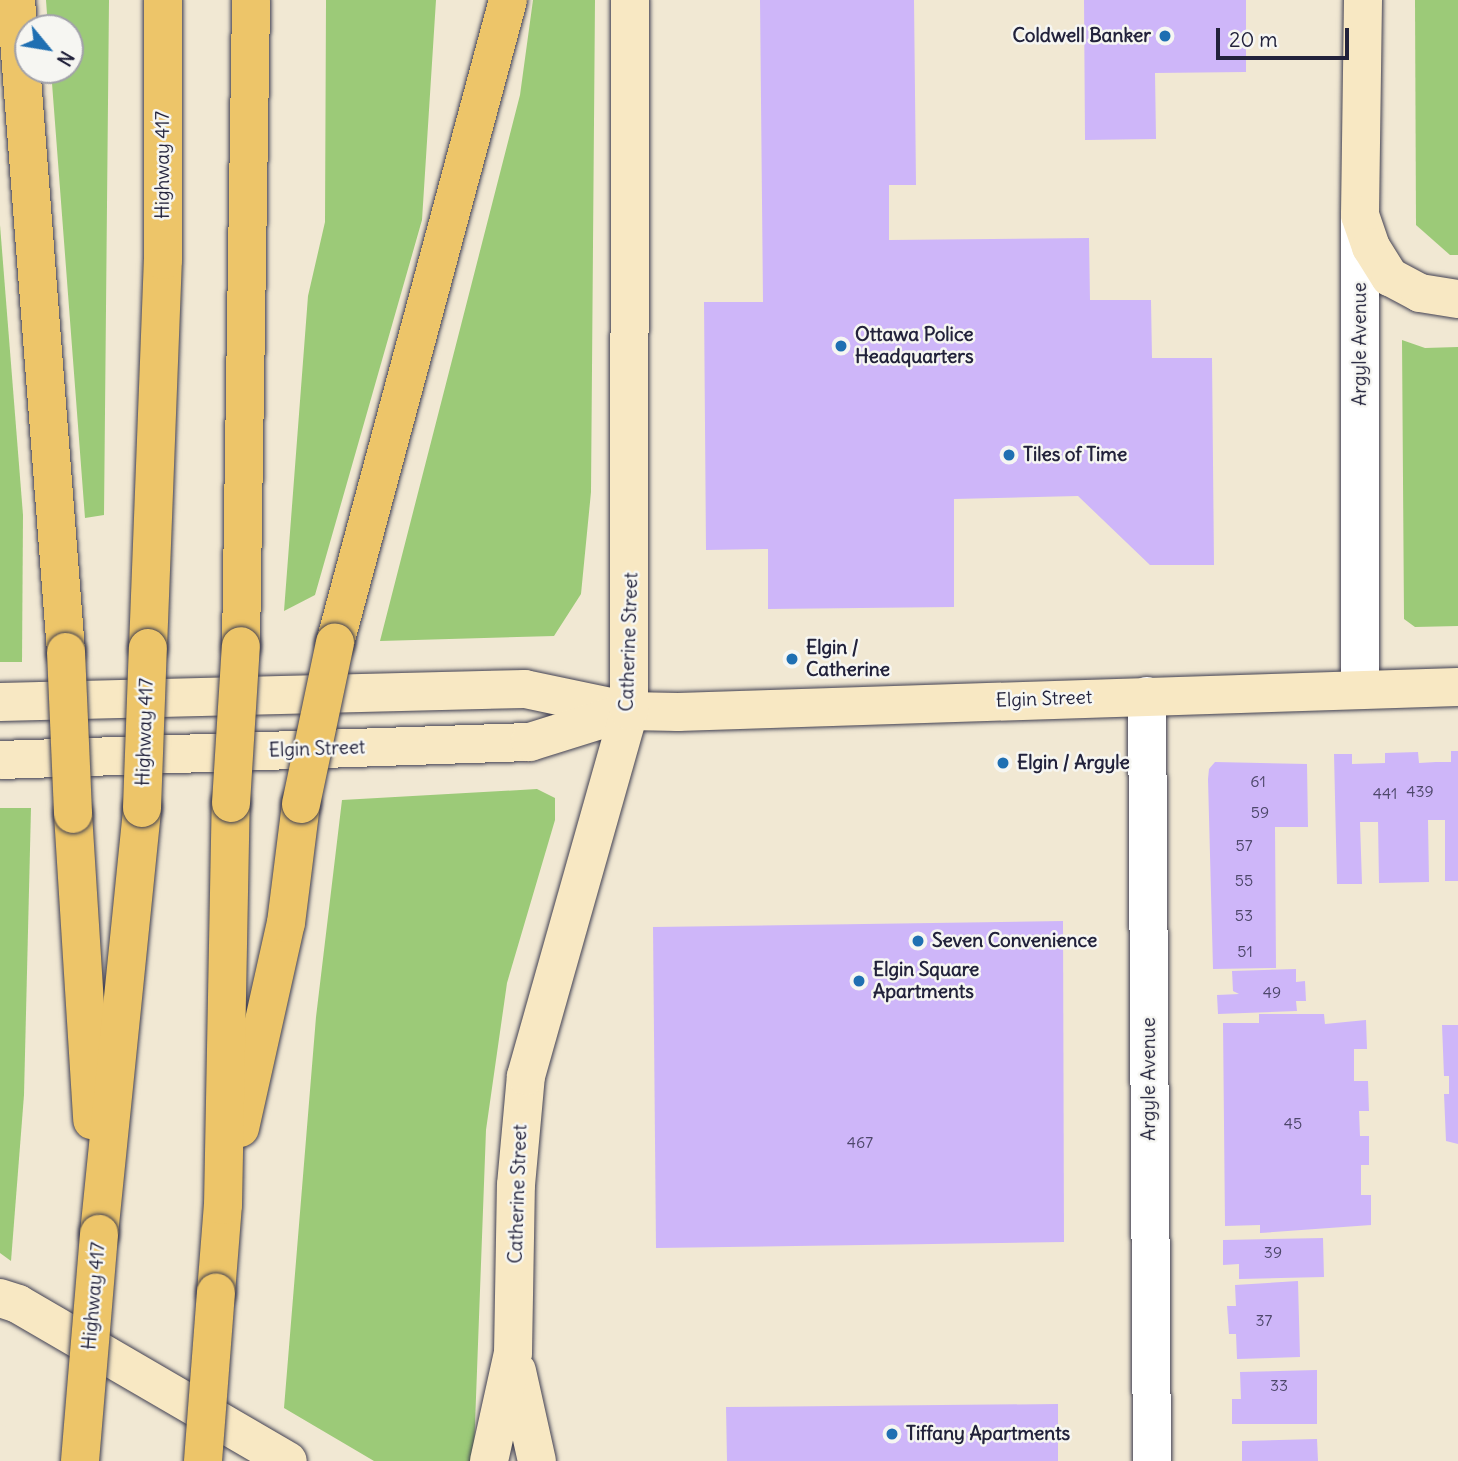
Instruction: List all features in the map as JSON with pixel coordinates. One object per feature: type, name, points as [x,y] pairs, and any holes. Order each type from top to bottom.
[{"type":"highway","points":[[16,0],[66,652],[73,814],[99,1234]]},
{"type":"highway","name":"Highway 417","points":[[80,1461],[99,1234],[142,808],[163,260],[163,0]]},
{"type":"highway","points":[[203,1461],[223,1205],[232,803],[241,646],[251,0]]},
{"type":"highway","points":[[480,0],[490,61]]},
{"type":"highway","points":[[223,1205],[286,923],[302,804],[335,643],[490,61],[509,0]]},
{"type":"main road","name":"Catherine Street","points":[[513,1353],[516,1185],[526,1076],[629,711],[630,0]]},
{"type":"main road","name":"Argyle Avenue","points":[[1360,215],[1363,0]]},
{"type":"main road","points":[[1360,215],[1371,247],[1391,277],[1420,293],[1458,299]]},
{"type":"main road","name":"Elgin Street","points":[[0,702],[525,690],[629,711],[1458,687]]},
{"type":"main road","name":"Elgin Street","points":[[0,760],[530,742],[629,711]]},
{"type":"main road","points":[[6,1295],[288,1461]]},
{"type":"main road","points":[[489,1461],[513,1353]]},
{"type":"main road","points":[[513,1353],[537,1461]]},
{"type":"street","name":"Argyle Avenue","points":[[1360,215],[1360,689]]},
{"type":"street","name":"Argyle Avenue","points":[[1147,696],[1152,1461]]},
{"type":"green space","points":[[46,0],[109,0],[104,515],[85,518],[52,84],[84,84],[84,14],[47,14]]},
{"type":"green space","points":[[326,0],[436,0],[422,220],[315,595],[284,611],[308,296],[325,222]]},
{"type":"green space","points":[[533,0],[595,0],[591,492],[581,594],[554,636],[380,641],[520,95]]},
{"type":"green space","points":[[1415,0],[1458,0],[1458,255],[1450,255],[1416,225]]},
{"type":"green space","points":[[0,225],[23,515],[22,662],[0,662]]},
{"type":"green space","points":[[1402,340],[1425,348],[1458,347],[1458,626],[1415,627],[1404,619]]},
{"type":"green space","points":[[537,789],[555,798],[555,820],[507,983],[486,1130],[474,1451],[471,1461],[374,1461],[284,1408],[316,1017],[342,800]]},
{"type":"green space","points":[[0,808],[31,808],[24,1095],[11,1261],[0,1253]]},
{"type":"pier","points":[[0,1424],[66,1458],[68,1461],[0,1461]]},
{"type":"building","name":"Ottawa Police Headquarters","points":[[760,0],[914,0],[916,185],[889,185],[889,240],[1089,238],[1090,300],[1151,300],[1152,358],[1212,358],[1214,565],[1150,565],[1078,496],[954,499],[954,607],[768,609],[768,549],[706,550],[704,302],[763,302]]},
{"type":"building","name":"Coldwell Banker","points":[[1084,0],[1246,0],[1246,72],[1155,73],[1156,139],[1085,140]]},
{"type":"building","points":[[1451,751],[1458,751],[1458,881],[1445,881],[1445,820],[1428,820],[1429,882],[1379,883],[1378,822],[1360,822],[1362,884],[1337,884],[1334,754],[1352,754],[1352,764],[1385,763],[1385,753],[1418,752],[1419,763],[1451,762]]},
{"type":"building","points":[[1215,762],[1307,764],[1308,827],[1275,827],[1276,968],[1213,969],[1208,779],[1209,769]]},
{"type":"building","points":[[1063,921],[1064,1242],[656,1248],[653,927]]},
{"type":"building","points":[[1296,969],[1296,982],[1305,981],[1306,1001],[1296,1001],[1297,1011],[1218,1014],[1217,995],[1239,994],[1233,991],[1232,971]]},
{"type":"building","points":[[1259,1014],[1324,1014],[1325,1024],[1366,1020],[1367,1049],[1354,1049],[1354,1081],[1368,1081],[1369,1111],[1359,1111],[1360,1136],[1369,1136],[1369,1165],[1361,1165],[1361,1195],[1371,1195],[1371,1225],[1260,1233],[1260,1225],[1225,1226],[1223,1023],[1259,1023]]},
{"type":"building","points":[[1442,1025],[1458,1025],[1458,1144],[1446,1141],[1444,1094],[1449,1094],[1449,1076],[1444,1076]]},
{"type":"building","points":[[1323,1238],[1324,1277],[1239,1279],[1239,1264],[1223,1265],[1223,1240]]},
{"type":"building","points":[[1298,1281],[1300,1357],[1237,1359],[1236,1334],[1229,1334],[1227,1306],[1236,1306],[1235,1285]]},
{"type":"building","points":[[1317,1370],[1317,1424],[1232,1424],[1232,1399],[1241,1399],[1240,1372]]},
{"type":"building","name":"Tiffany Apartments","points":[[1058,1404],[1058,1461],[727,1461],[726,1407]]},
{"type":"building","points":[[1317,1439],[1318,1461],[1242,1461],[1242,1441]]},
{"type":"place","name":"Coldwell Banker","points":[[1165,36]]},
{"type":"place","name":"Ottawa Police Headquarters","points":[[841,346]]},
{"type":"place","name":"Tiles of Time","points":[[1009,455]]},
{"type":"place","name":"Elgin / Catherine","points":[[792,659]]},
{"type":"place","name":"Elgin / Argyle","points":[[1003,763]]},
{"type":"place","name":"Seven Convenience","points":[[918,941]]},
{"type":"place","name":"Elgin Square Apartments","points":[[859,981]]},
{"type":"place","name":"Tiffany Apartments","points":[[892,1434]]}]
